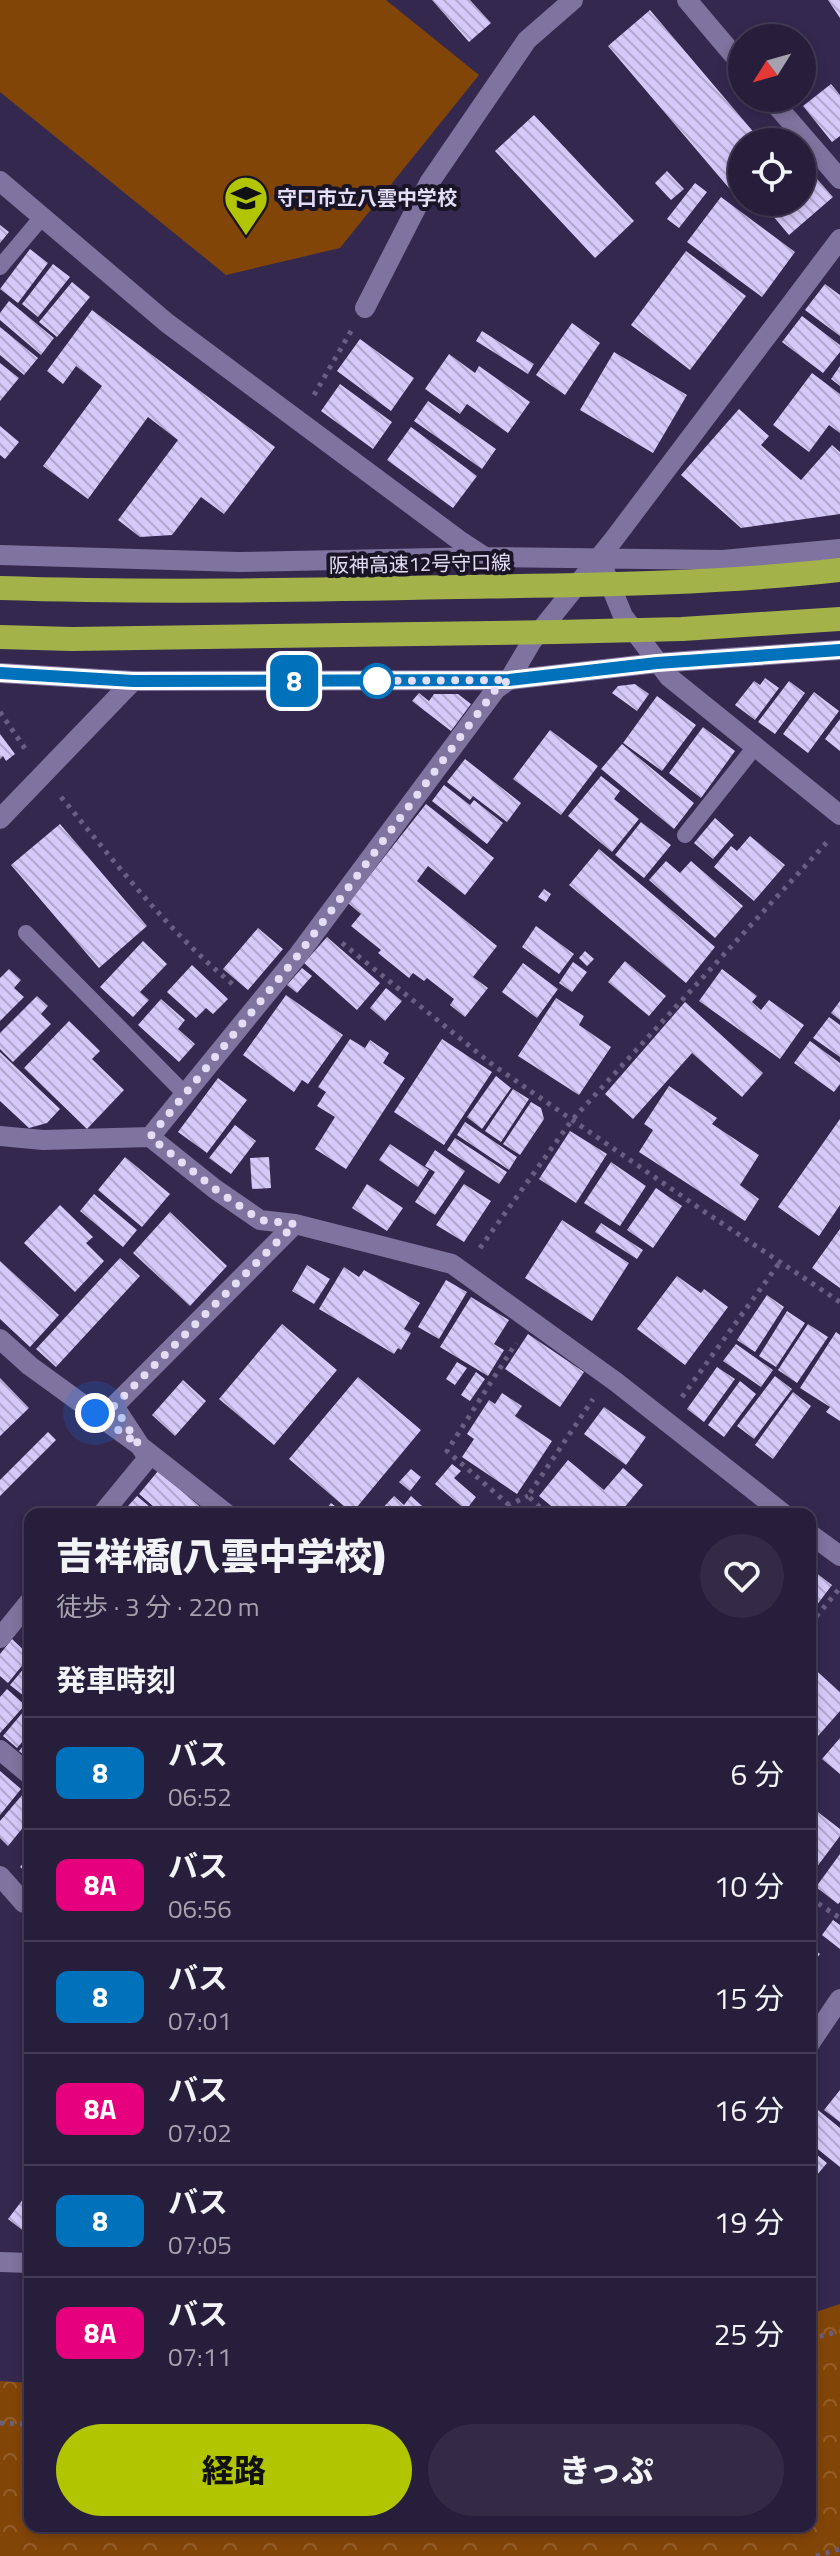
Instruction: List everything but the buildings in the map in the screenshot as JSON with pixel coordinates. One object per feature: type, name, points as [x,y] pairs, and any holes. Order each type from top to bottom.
[{"type":"highway","name":"阪神高速12号守口線","points":[[0,588],[249,591],[534,586],[679,581],[840,570]]},
{"type":"highway","points":[[0,637],[72,639],[556,632],[682,629],[840,619]]},
{"type":"street","points":[[365,308],[429,183],[527,40],[573,0]]},
{"type":"street","points":[[687,0],[728,48]]},
{"type":"street","points":[[782,112],[840,179]]},
{"type":"street","points":[[0,181],[167,323],[485,557]]},
{"type":"street","points":[[150,1137],[321,925],[496,689],[509,680],[532,641],[840,239]]},
{"type":"street","points":[[0,555],[239,562],[485,557],[723,560],[840,549]]},
{"type":"street","points":[[599,557],[623,616],[669,677],[840,815]]},
{"type":"street","points":[[0,673],[133,681],[509,680],[657,663],[840,650]]},
{"type":"street","points":[[0,819],[133,681]]},
{"type":"street","points":[[0,1136],[43,1140],[150,1137],[260,1220],[295,1224],[452,1264],[608,1377],[776,1508]]},
{"type":"street","points":[[107,1508],[148,1458],[114,1406],[295,1224]]},
{"type":"street","points":[[0,1339],[30,1366],[219,1508]]},
{"type":"street","points":[[816,1538],[840,1556]]},
{"type":"street","points":[[7,1630],[24,1609]]},
{"type":"street","points":[[0,1750],[24,1770]]},
{"type":"street","points":[[0,1876],[24,1903]]},
{"type":"street","points":[[816,2034],[840,1999]]},
{"type":"street","points":[[0,2262],[24,2263]]},
{"type":"lane","points":[[0,267],[43,216]]},
{"type":"lane","points":[[685,835],[754,748]]},
{"type":"lane","points":[[26,933],[185,1094]]},
{"type":"path","points":[[300,421],[365,308]]},
{"type":"path","points":[[0,712],[43,775],[165,922],[201,959],[257,1005]]},
{"type":"path","points":[[463,1272],[572,1120],[829,840]]},
{"type":"path","points":[[321,925],[493,1065],[840,1302]]},
{"type":"path","points":[[664,1420],[780,1262]]},
{"type":"path","points":[[509,1505],[447,1451],[530,1320]]},
{"type":"path","points":[[506,1508],[528,1496],[608,1377]]},
{"type":"path","points":[[528,1496],[541,1508]]},
{"type":"path","points":[[816,1617],[840,1588]]},
{"type":"path","points":[[816,1902],[840,1918]]},
{"type":"path","points":[[816,2337],[840,2331]]},
{"type":"path","points":[[0,2423],[24,2424]]},
{"type":"path","points":[[816,2556],[840,2549]]},
{"type":"green space","name":"守口市立八雲中学校","points":[[0,0],[386,0],[479,75],[340,248],[226,275],[0,92]]},
{"type":"green space","points":[[840,2304],[840,2556],[0,2556],[0,2381],[24,2383],[24,2532],[816,2532],[816,2312]]},
{"type":"bus line","name":"8","points":[[0,673],[115,681],[509,680],[657,663],[840,650]]},
{"type":"place","name":"守口市立八雲中学校","points":[[246,237]]},
{"type":"route","points":[[95,1413],[139,1445],[114,1406],[295,1224],[260,1220],[150,1137],[299,954],[496,689],[509,680],[365,681],[377,681]]}]
